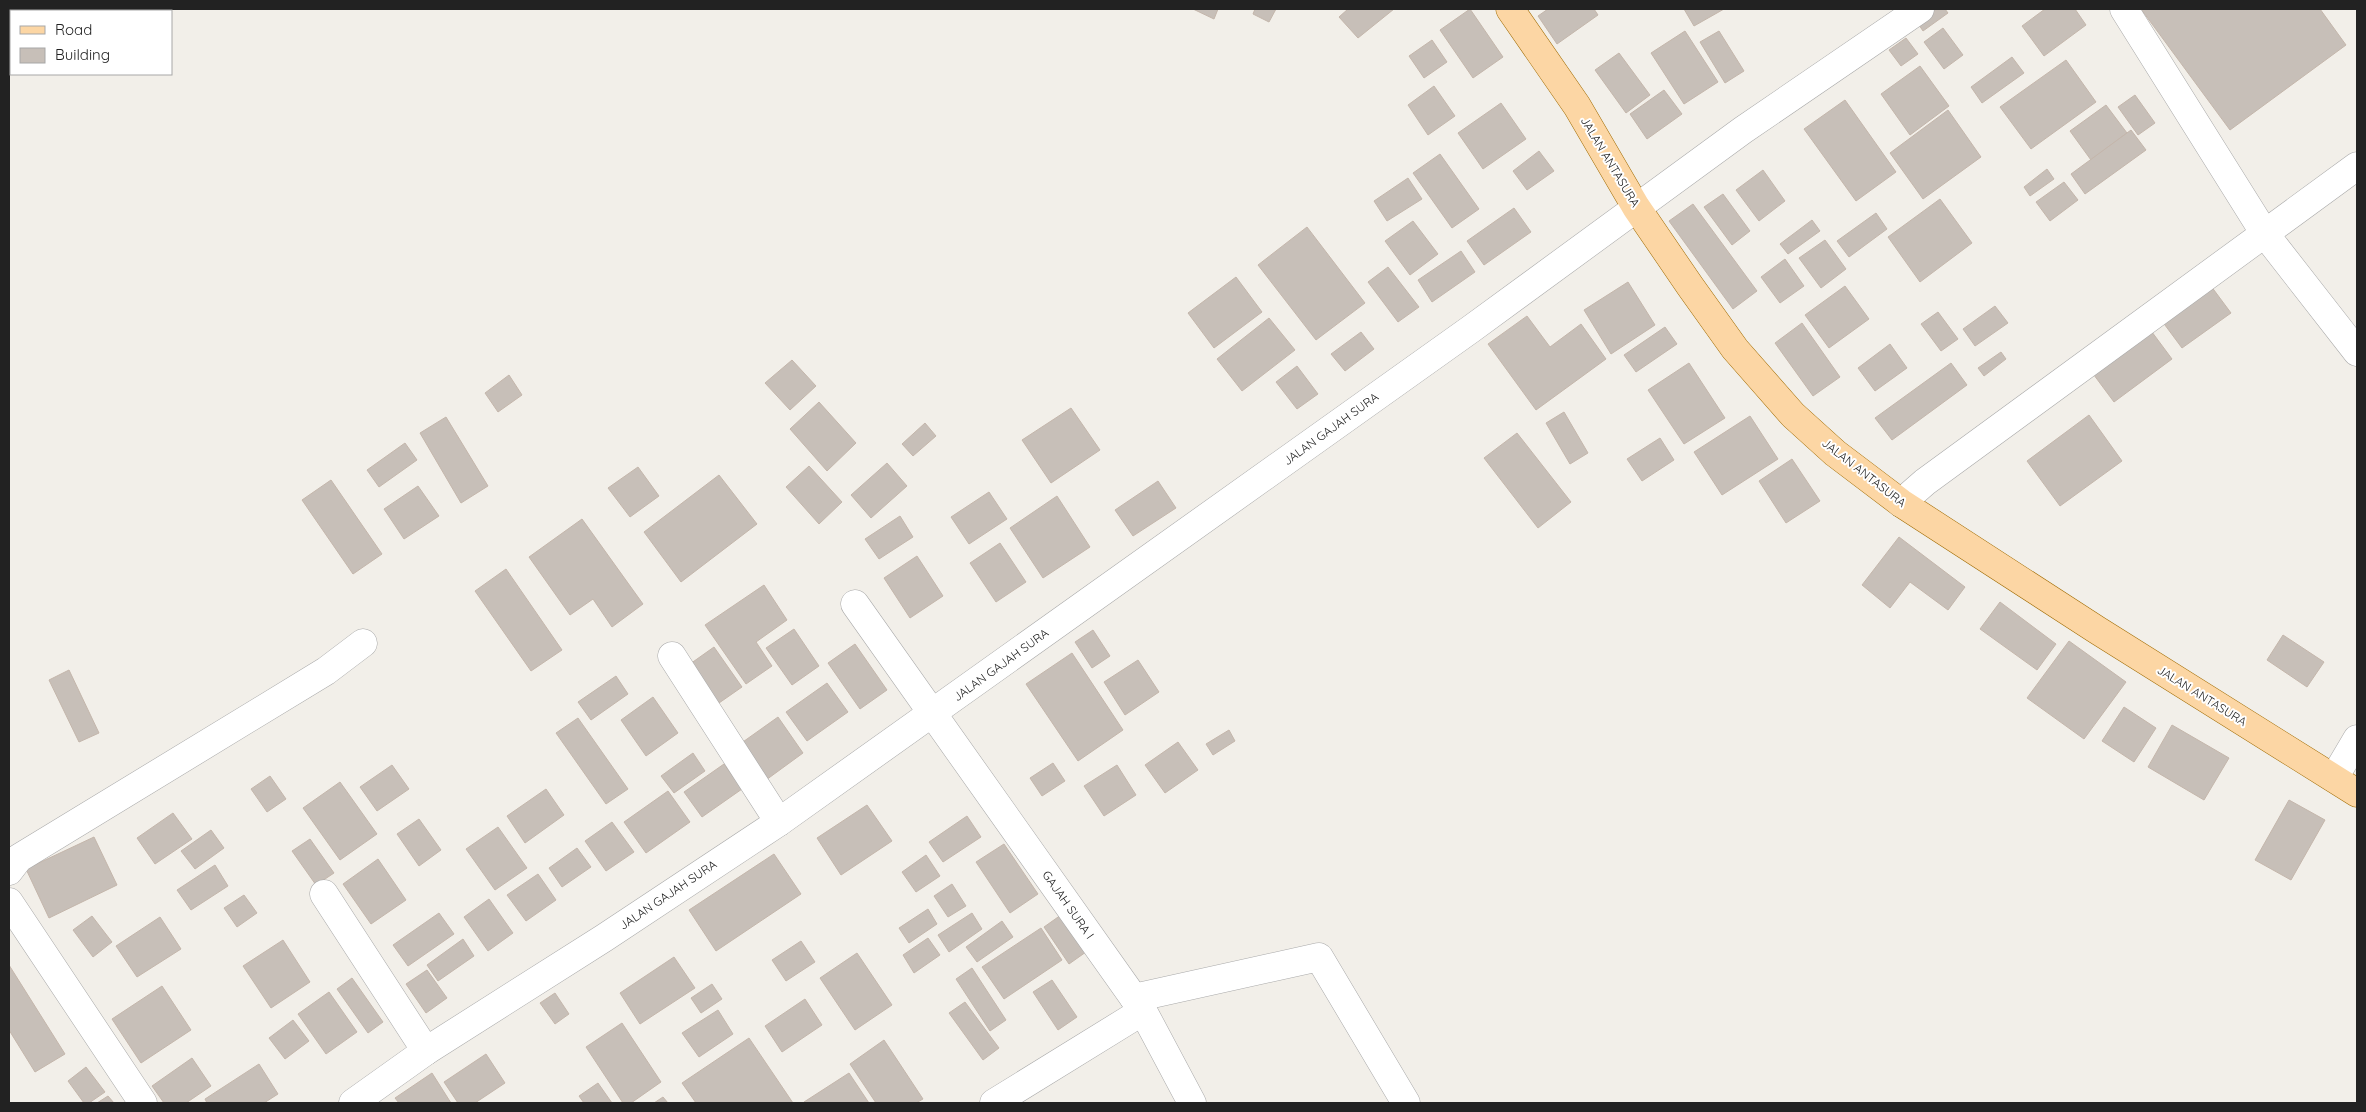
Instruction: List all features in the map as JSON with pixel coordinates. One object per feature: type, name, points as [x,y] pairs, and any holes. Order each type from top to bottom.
[{"type":"main road","name":"JALAN ANTASURA","points":[[1510,9],[1577,106],[1636,207],[1735,349],[1793,415],[1835,453],[1901,503],[2097,630],[2357,793]]},
{"type":"street","name":"JALAN GAJAH SURA","points":[[353,1103],[426,1051],[604,938],[780,822],[1471,329],[1743,130],[1920,9]]},
{"type":"street","points":[[2124,9],[2265,234],[2357,352]]},
{"type":"street","points":[[1901,503],[1925,482],[2357,166]]},
{"type":"street","name":"GAJAH SURA I","points":[[855,604],[1138,1004],[1192,1103]]},
{"type":"street","points":[[9,871],[20,858],[326,671],[363,643]]},
{"type":"street","points":[[672,656],[780,822]]},
{"type":"street","points":[[2334,778],[2357,739]]},
{"type":"street","points":[[324,894],[426,1051]]},
{"type":"street","points":[[9,902],[142,1103]]},
{"type":"street","points":[[994,1103],[1138,1004],[1319,957],[1406,1103]]},
{"type":"building","points":[[1193,9],[1218,9],[1214,19]]},
{"type":"building","points":[[1255,9],[1276,9],[1269,22],[1253,14]]},
{"type":"building","points":[[1348,9],[1394,9],[1358,38],[1339,17]]},
{"type":"building","points":[[1470,9],[1503,57],[1473,78],[1440,30]]},
{"type":"building","points":[[1548,9],[1594,9],[1598,15],[1557,44],[1538,16]]},
{"type":"building","points":[[1684,9],[1724,9],[1694,26]]},
{"type":"building","points":[[1929,9],[1945,9],[1948,13],[1923,31],[1915,19]]},
{"type":"building","points":[[2045,9],[2075,9],[2086,25],[2044,56],[2022,26]]},
{"type":"building","points":[[2141,9],[2320,9],[2346,45],[2230,130]]},
{"type":"building","points":[[1943,28],[1963,55],[1944,69],[1924,42]]},
{"type":"building","points":[[1685,31],[1718,82],[1684,104],[1651,53]]},
{"type":"building","points":[[1719,31],[1744,71],[1725,83],[1700,42]]},
{"type":"building","points":[[1906,38],[1918,54],[1901,66],[1889,50]]},
{"type":"building","points":[[1432,40],[1447,62],[1424,78],[1409,56]]},
{"type":"building","points":[[1619,53],[1650,95],[1626,113],[1595,70]]},
{"type":"building","points":[[2012,57],[2024,73],[1982,103],[1971,87]]},
{"type":"building","points":[[2066,60],[2096,102],[2031,149],[2000,107]]},
{"type":"building","points":[[1920,66],[1949,106],[1910,135],[1881,94]]},
{"type":"building","points":[[1434,86],[1455,116],[1428,135],[1408,105]]},
{"type":"building","points":[[1664,90],[1682,114],[1647,139],[1630,114]]},
{"type":"building","points":[[2135,95],[2155,123],[2138,135],[2118,107]]},
{"type":"building","points":[[1845,100],[1896,172],[1856,201],[1804,129]]},
{"type":"building","points":[[1501,103],[1526,139],[1483,169],[1458,133]]},
{"type":"building","points":[[2106,105],[2127,133],[2091,160],[2070,131]]},
{"type":"building","points":[[1948,110],[1981,157],[1923,199],[1890,153]]},
{"type":"building","points":[[2131,130],[2146,150],[2085,194],[2071,174]]},
{"type":"building","points":[[1539,151],[1554,171],[1527,190],[1513,171]]},
{"type":"building","points":[[1440,154],[1479,209],[1452,228],[1413,173]]},
{"type":"building","points":[[2047,169],[2054,179],[2030,196],[2024,187]]},
{"type":"building","points":[[1763,170],[1785,201],[1759,221],[1736,190]]},
{"type":"building","points":[[1408,178],[1422,199],[1387,221],[1374,201]]},
{"type":"building","points":[[2064,182],[2078,200],[2050,221],[2036,202]]},
{"type":"building","points":[[1723,194],[1750,231],[1732,245],[1704,207]]},
{"type":"building","points":[[1940,199],[1972,243],[1920,282],[1888,237]]},
{"type":"building","points":[[1693,204],[1757,291],[1733,309],[1669,221]]},
{"type":"building","points":[[1514,208],[1531,232],[1484,265],[1467,241]]},
{"type":"building","points":[[1876,213],[1887,229],[1849,257],[1837,241]]},
{"type":"building","points":[[1812,220],[1820,231],[1788,254],[1780,244]]},
{"type":"building","points":[[1413,221],[1438,254],[1410,275],[1385,241]]},
{"type":"building","points":[[1307,227],[1365,303],[1316,340],[1258,265]]},
{"type":"building","points":[[1825,240],[1846,269],[1821,288],[1799,258]]},
{"type":"building","points":[[1461,251],[1475,272],[1432,302],[1418,280]]},
{"type":"building","points":[[1785,259],[1804,286],[1780,303],[1761,277]]},
{"type":"building","points":[[1388,267],[1419,307],[1398,322],[1368,282]]},
{"type":"building","points":[[1236,277],[1262,312],[1214,348],[1188,313]]},
{"type":"building","points":[[1628,282],[1655,325],[1611,354],[1584,310]]},
{"type":"building","points":[[2208,282],[2231,313],[2182,348],[2159,317]]},
{"type":"building","points":[[1845,286],[1869,319],[1829,348],[1805,315]]},
{"type":"building","points":[[1995,306],[2008,323],[1975,346],[1963,329]]},
{"type":"building","points":[[1938,312],[1958,339],[1941,351],[1921,324]]},
{"type":"building","points":[[1527,316],[1550,347],[1581,324],[1606,359],[1536,410],[1488,344]]},
{"type":"building","points":[[1269,318],[1295,350],[1242,391],[1217,359]]},
{"type":"building","points":[[1802,323],[1840,377],[1813,396],[1775,343]]},
{"type":"building","points":[[2146,324],[2172,359],[2114,402],[2088,367]]},
{"type":"building","points":[[1665,327],[1677,344],[1636,372],[1624,355]]},
{"type":"building","points":[[1361,332],[1374,349],[1345,371],[1331,354]]},
{"type":"building","points":[[1890,344],[1907,368],[1875,391],[1858,368]]},
{"type":"building","points":[[2001,352],[2006,359],[1984,376],[1978,368]]},
{"type":"building","points":[[792,360],[816,386],[790,410],[765,383]]},
{"type":"building","points":[[1689,363],[1725,418],[1684,444],[1648,390]]},
{"type":"building","points":[[1951,363],[1967,385],[1892,440],[1875,418]]},
{"type":"building","points":[[1297,366],[1318,394],[1297,409],[1276,382]]},
{"type":"building","points":[[509,375],[522,395],[498,412],[485,393]]},
{"type":"building","points":[[819,402],[856,443],[827,471],[790,429]]},
{"type":"building","points":[[1071,408],[1100,450],[1051,483],[1022,440]]},
{"type":"building","points":[[1564,412],[1588,453],[1570,464],[1546,423]]},
{"type":"building","points":[[2089,415],[2122,461],[2060,506],[2027,461]]},
{"type":"building","points":[[1750,416],[1778,459],[1722,495],[1694,452]]},
{"type":"building","points":[[446,417],[488,486],[461,503],[420,433]]},
{"type":"building","points":[[925,423],[936,436],[913,456],[902,444]]},
{"type":"building","points":[[1517,433],[1571,502],[1538,528],[1484,458]]},
{"type":"building","points":[[1660,438],[1674,460],[1642,481],[1627,459]]},
{"type":"building","points":[[405,443],[417,460],[379,487],[367,470]]},
{"type":"building","points":[[1792,459],[1820,501],[1786,523],[1759,481]]},
{"type":"building","points":[[887,463],[907,486],[871,518],[851,495]]},
{"type":"building","points":[[809,466],[842,502],[819,524],[786,487]]},
{"type":"building","points":[[638,467],[659,496],[630,517],[608,488]]},
{"type":"building","points":[[719,475],[757,524],[681,582],[644,532]]},
{"type":"building","points":[[331,480],[382,554],[353,574],[302,500]]},
{"type":"building","points":[[1158,481],[1176,508],[1133,536],[1115,510]]},
{"type":"building","points":[[418,486],[439,516],[404,539],[384,509]]},
{"type":"building","points":[[989,492],[1007,519],[969,544],[951,517]]},
{"type":"building","points":[[1057,496],[1090,547],[1043,578],[1010,528]]},
{"type":"building","points":[[900,516],[913,537],[879,559],[865,539]]},
{"type":"building","points":[[582,519],[643,604],[612,627],[593,599],[570,615],[529,557]]},
{"type":"building","points":[[1899,537],[1965,587],[1948,610],[1910,582],[1890,608],[1862,585]]},
{"type":"building","points":[[1000,543],[1026,582],[996,602],[970,563]]},
{"type":"building","points":[[917,556],[943,596],[910,618],[884,578]]},
{"type":"building","points":[[506,569],[562,650],[531,671],[475,591]]},
{"type":"building","points":[[764,585],[787,620],[756,642],[772,666],[746,684],[705,625]]},
{"type":"building","points":[[2000,602],[2056,644],[2037,670],[1980,629]]},
{"type":"building","points":[[794,629],[819,666],[792,685],[766,648]]},
{"type":"building","points":[[1093,630],[1110,656],[1092,668],[1075,642]]},
{"type":"building","points":[[2283,635],[2324,662],[2307,687],[2267,660]]},
{"type":"building","points":[[2069,641],[2126,682],[2084,739],[2027,698]]},
{"type":"building","points":[[855,644],[887,690],[860,709],[828,663]]},
{"type":"building","points":[[714,647],[742,687],[719,703],[690,664]]},
{"type":"building","points":[[1072,653],[1123,730],[1078,761],[1026,684]]},
{"type":"building","points":[[1138,660],[1159,692],[1125,715],[1104,682]]},
{"type":"building","points":[[69,670],[99,733],[79,742],[49,680]]},
{"type":"building","points":[[616,676],[628,694],[591,720],[578,702]]},
{"type":"building","points":[[827,683],[848,712],[807,741],[786,712]]},
{"type":"building","points":[[653,697],[678,733],[646,756],[621,720]]},
{"type":"building","points":[[2124,707],[2156,728],[2134,762],[2102,741]]},
{"type":"building","points":[[778,717],[803,753],[766,780],[740,744]]},
{"type":"building","points":[[578,718],[628,789],[606,804],[556,733]]},
{"type":"building","points":[[2172,725],[2229,758],[2204,800],[2148,767]]},
{"type":"building","points":[[1229,730],[1235,741],[1213,755],[1206,744]]},
{"type":"building","points":[[1178,742],[1198,770],[1165,793],[1145,765]]},
{"type":"building","points":[[693,753],[705,771],[674,793],[661,776]]},
{"type":"building","points":[[1053,763],[1065,781],[1042,796],[1030,778]]},
{"type":"building","points":[[724,764],[742,789],[702,817],[684,792]]},
{"type":"building","points":[[392,765],[409,789],[377,811],[360,787]]},
{"type":"building","points":[[1117,765],[1136,795],[1104,816],[1084,786]]},
{"type":"building","points":[[270,776],[286,799],[267,812],[251,789]]},
{"type":"building","points":[[340,782],[377,834],[340,860],[303,808]]},
{"type":"building","points":[[546,789],[564,815],[525,843],[507,816]]},
{"type":"building","points":[[668,791],[690,822],[646,853],[624,822]]},
{"type":"building","points":[[2289,800],[2325,820],[2291,880],[2255,860]]},
{"type":"building","points":[[867,805],[892,841],[841,875],[817,838]]},
{"type":"building","points":[[173,813],[192,839],[155,864],[137,838]]},
{"type":"building","points":[[967,816],[981,837],[943,862],[929,842]]},
{"type":"building","points":[[419,819],[441,850],[419,866],[397,834]]},
{"type":"building","points":[[612,822],[634,852],[606,871],[585,841]]},
{"type":"building","points":[[498,827],[527,868],[495,890],[466,849]]},
{"type":"building","points":[[211,830],[224,848],[195,869],[181,851]]},
{"type":"building","points":[[94,837],[117,885],[49,918],[26,869]]},
{"type":"building","points":[[310,839],[334,873],[316,885],[292,851]]},
{"type":"building","points":[[1004,844],[1038,894],[1010,913],[976,862]]},
{"type":"building","points":[[577,848],[591,867],[562,887],[549,868]]},
{"type":"building","points":[[774,854],[801,894],[716,951],[689,910]]},
{"type":"building","points":[[926,855],[940,876],[916,892],[902,872]]},
{"type":"building","points":[[378,859],[406,900],[371,924],[343,884]]},
{"type":"building","points":[[215,865],[228,886],[191,910],[177,890]]},
{"type":"building","points":[[538,874],[556,900],[526,921],[507,895]]},
{"type":"building","points":[[952,884],[966,906],[948,917],[934,896]]},
{"type":"building","points":[[244,895],[257,913],[237,927],[224,908]]},
{"type":"building","points":[[489,899],[513,933],[488,951],[464,917]]},
{"type":"building","points":[[928,909],[937,924],[909,943],[899,928]]},
{"type":"building","points":[[1068,910],[1093,947],[1069,964],[1044,927]]},
{"type":"building","points":[[439,913],[454,934],[408,966],[393,945]]},
{"type":"building","points":[[972,913],[982,929],[949,952],[938,935]]},
{"type":"building","points":[[92,916],[112,942],[93,957],[73,930]]},
{"type":"building","points":[[160,917],[181,949],[137,977],[116,946]]},
{"type":"building","points":[[1002,921],[1013,937],[977,962],[966,947]]},
{"type":"building","points":[[1041,928],[1062,960],[1004,999],[982,967]]},
{"type":"building","points":[[928,938],[940,955],[914,973],[903,955]]},
{"type":"building","points":[[463,939],[474,956],[438,981],[427,965]]},
{"type":"building","points":[[283,940],[310,982],[271,1008],[243,966]]},
{"type":"building","points":[[801,941],[815,962],[786,981],[772,960]]},
{"type":"building","points":[[857,953],[892,1005],[855,1030],[820,978]]},
{"type":"building","points":[[674,957],[695,988],[640,1024],[620,993]]},
{"type":"building","points":[[9,965],[65,1054],[35,1072],[9,1030]]},
{"type":"building","points":[[972,968],[1006,1020],[990,1031],[956,979]]},
{"type":"building","points":[[427,970],[447,998],[426,1013],[406,984]]},
{"type":"building","points":[[352,978],[383,1022],[368,1033],[337,989]]},
{"type":"building","points":[[1052,980],[1077,1017],[1058,1030],[1033,992]]},
{"type":"building","points":[[712,984],[722,999],[701,1013],[691,998]]},
{"type":"building","points":[[162,986],[191,1030],[141,1063],[112,1019]]},
{"type":"building","points":[[329,992],[357,1032],[326,1054],[298,1014]]},
{"type":"building","points":[[555,993],[569,1014],[555,1024],[540,1003]]},
{"type":"building","points":[[805,999],[822,1025],[782,1052],[765,1026]]},
{"type":"building","points":[[965,1002],[999,1048],[983,1060],[949,1013]]},
{"type":"building","points":[[718,1010],[733,1034],[699,1057],[682,1033]]},
{"type":"building","points":[[293,1020],[309,1041],[285,1059],[269,1038]]},
{"type":"building","points":[[622,1023],[661,1082],[631,1103],[623,1103],[586,1047]]},
{"type":"building","points":[[749,1038],[793,1103],[696,1103],[682,1083]]},
{"type":"building","points":[[884,1040],[923,1099],[916,1103],[876,1103],[850,1064]]},
{"type":"building","points":[[486,1054],[505,1083],[475,1103],[458,1103],[444,1082]]},
{"type":"building","points":[[192,1058],[211,1086],[186,1103],[164,1103],[152,1086]]},
{"type":"building","points":[[259,1064],[278,1094],[264,1103],[207,1103],[205,1099]]},
{"type":"building","points":[[86,1067],[105,1092],[89,1103],[84,1103],[68,1081]]},
{"type":"building","points":[[432,1073],[451,1103],[399,1103],[395,1098]]},
{"type":"building","points":[[849,1073],[869,1103],[804,1102]]},
{"type":"building","points":[[598,1083],[612,1103],[584,1103],[579,1096]]},
{"type":"building","points":[[108,1096],[114,1103],[97,1103]]},
{"type":"building","points":[[663,1097],[668,1103],[654,1103]]}]
